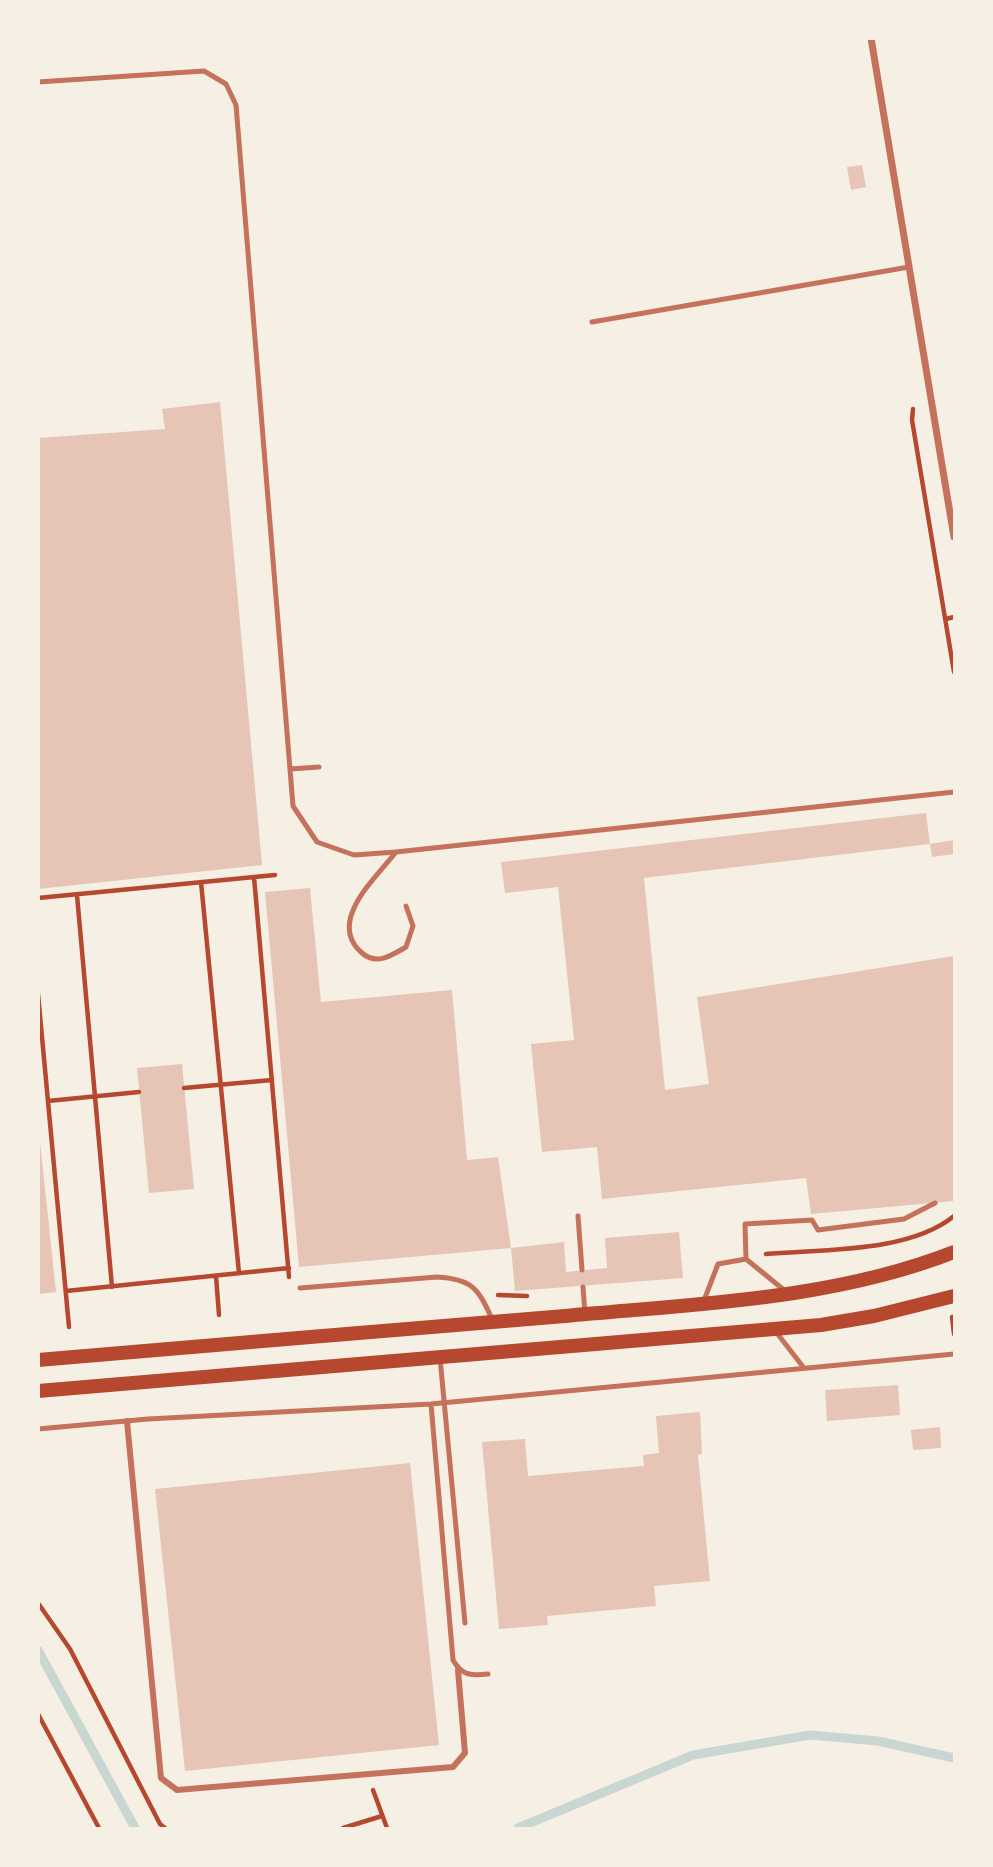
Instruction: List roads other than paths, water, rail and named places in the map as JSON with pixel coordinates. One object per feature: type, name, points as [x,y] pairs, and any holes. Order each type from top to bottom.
[{"type":"main road","points":[[38,1360],[703,1303],[900,1272],[954,1252]]},
{"type":"main road","points":[[38,1391],[845,1322],[954,1296]]},
{"type":"street","points":[[871,38],[954,537]]},
{"type":"street","points":[[127,1421],[161,1778],[177,1790],[453,1767],[466,1753],[458,1670]]},
{"type":"lane","points":[[38,82],[204,71],[226,84],[236,105],[293,806],[317,842],[354,855],[396,852],[954,792]]},
{"type":"lane","points":[[592,322],[909,267]]},
{"type":"lane","points":[[290,769],[319,766]]},
{"type":"lane","points":[[396,852],[357,903],[347,924],[352,944],[368,958],[385,959],[406,947],[413,926],[406,906]]},
{"type":"lane","points":[[786,1292],[746,1259],[745,1224],[812,1220],[818,1230],[904,1219],[935,1203]]},
{"type":"lane","points":[[578,1216],[582,1270]]},
{"type":"lane","points":[[703,1303],[718,1264],[746,1259]]},
{"type":"lane","points":[[300,1288],[437,1277],[456,1278],[471,1284],[483,1296],[493,1322]]},
{"type":"lane","points":[[583,1287],[585,1314]]},
{"type":"lane","points":[[774,1329],[804,1368]]},
{"type":"lane","points":[[38,1429],[127,1421],[431,1404],[954,1354]]},
{"type":"lane","points":[[440,1355],[465,1623]]},
{"type":"lane","points":[[431,1404],[453,1660],[458,1670],[470,1676],[488,1674]]},
{"type":"waterway","points":[[38,1650],[135,1828]]},
{"type":"waterway","points":[[518,1828],[693,1755],[810,1735],[878,1741],[954,1758]]}]
